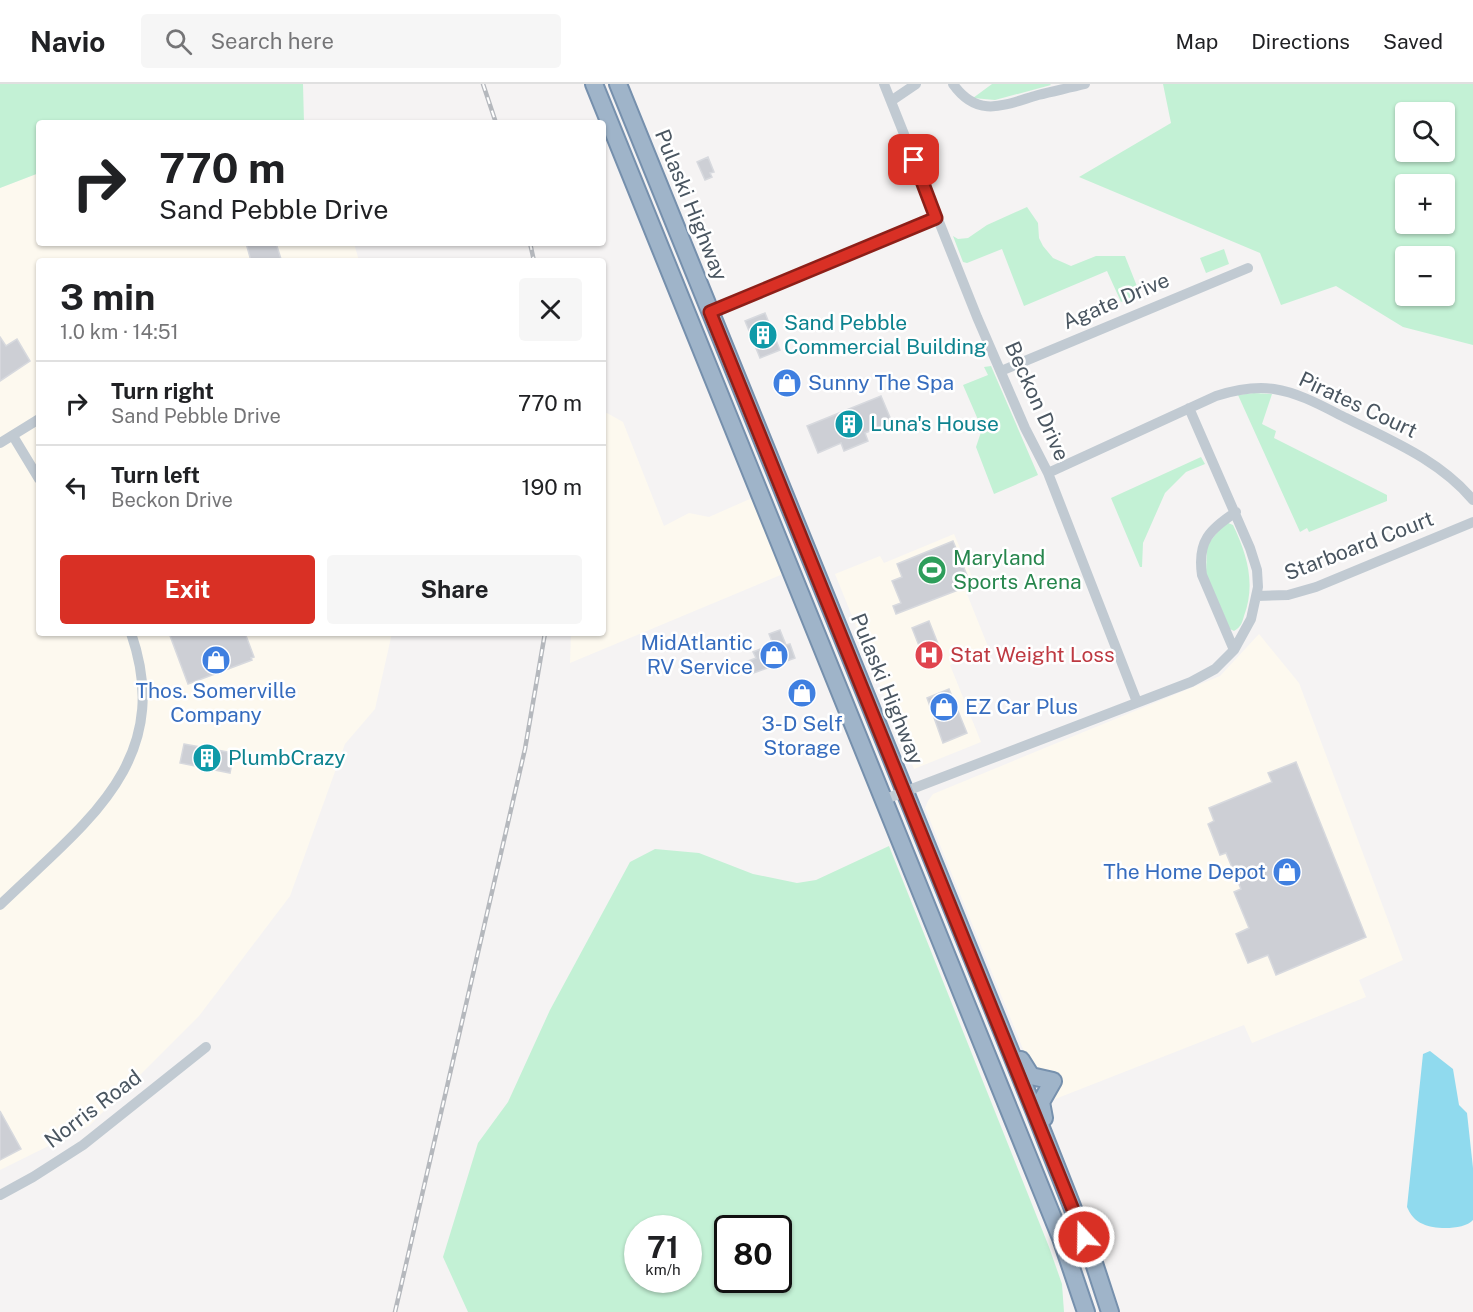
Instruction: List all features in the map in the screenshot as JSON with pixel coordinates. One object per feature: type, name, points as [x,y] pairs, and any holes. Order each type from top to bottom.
[{"type":"highway","name":"Pulaski Highway","points":[[594,84],[1061,1238],[1086,1312]]},
{"type":"highway","name":"Pulaski Highway","points":[[618,84],[1069,1196],[1110,1312]]},
{"type":"highway","points":[[997,1019],[1007,1025],[1025,1070],[1031,1076],[1053,1081],[1041,1102],[1041,1111],[1066,1174],[1069,1196]]},
{"type":"highway","points":[[1076,1284],[1079,1312]]},
{"type":"street","name":"Beckon Drive","points":[[884,84],[936,218],[1025,428],[1048,473],[1137,702]]},
{"type":"street","points":[[891,101],[916,84]]},
{"type":"street","points":[[952,84],[967,99],[977,104],[1003,107],[1085,84]]},
{"type":"street","points":[[710,312],[936,218]]},
{"type":"street","name":"Agate Drive","points":[[1001,371],[1248,268]]},
{"type":"street","name":"Pirates Court","points":[[1048,473],[1233,390],[1263,387],[1284,391],[1316,403],[1423,457],[1445,472],[1473,500]]},
{"type":"street","points":[[883,800],[1207,674],[1234,650],[1251,619],[1257,596],[1254,559],[1236,512],[1189,408]]},
{"type":"street","points":[[0,443],[36,421]]},
{"type":"street","points":[[13,436],[36,474]]},
{"type":"street","points":[[1234,650],[1202,575],[1200,562],[1209,533],[1236,512]]},
{"type":"street","name":"Starboard Court","points":[[1257,596],[1288,595],[1316,587],[1473,522]]},
{"type":"street","points":[[0,905],[94,814],[109,796],[127,766],[138,735],[143,701],[141,673],[132,636]]},
{"type":"street","name":"Norris Road","points":[[0,1195],[33,1178],[83,1145],[206,1047]]},
{"type":"shaded area","points":[[36,174],[36,246],[355,246],[358,258],[36,258],[36,636],[391,636],[375,709],[345,744],[290,896],[199,1016],[89,1126],[0,1170],[0,188]]},
{"type":"shaded area","points":[[606,413],[623,422],[664,526],[689,513],[709,517],[752,498],[783,574],[570,663],[571,636],[606,636]]},
{"type":"shaded area","points":[[954,534],[977,589],[967,594],[989,649],[950,665],[981,742],[914,769],[835,574],[880,556],[884,563]]},
{"type":"shaded area","points":[[1259,634],[1299,683],[1403,960],[1359,980],[1366,997],[1252,1043],[1244,1025],[1045,1103],[925,808],[928,801],[933,794],[1220,676]]},
{"type":"green space","points":[[0,84],[303,84],[304,120],[36,120],[36,174],[0,188]]},
{"type":"green space","points":[[992,84],[1051,85],[995,100],[973,98]]},
{"type":"green space","points":[[1163,84],[1473,84],[1473,345],[1403,327],[1336,286],[1281,305],[1260,253],[1079,177],[1171,123]]},
{"type":"green space","points":[[1027,207],[1038,223],[1039,238],[1043,246],[1053,258],[1071,266],[1096,256],[1125,256],[1140,294],[1121,302],[1107,271],[1024,306],[1002,249],[967,263],[963,262],[953,236],[958,239],[968,238],[987,225]]},
{"type":"green space","points":[[1224,249],[1229,264],[1206,273],[1200,258]]},
{"type":"green space","points":[[991,366],[1038,475],[994,494],[976,447],[982,429],[963,385],[988,375],[984,367]]},
{"type":"green space","points":[[1272,394],[1262,424],[1276,431],[1274,438],[1387,495],[1387,501],[1309,532],[1307,528],[1300,532],[1238,395]]},
{"type":"green space","points":[[1201,457],[1205,464],[1186,472],[1165,493],[1143,543],[1142,567],[1140,567],[1111,498]]},
{"type":"green space","points":[[1226,522],[1233,525],[1238,536],[1246,558],[1249,581],[1248,604],[1240,626],[1234,631],[1230,629],[1206,574],[1207,545]]},
{"type":"green space","points":[[889,846],[1049,1247],[1062,1284],[1064,1312],[468,1312],[443,1257],[478,1143],[508,1102],[550,1010],[630,862],[655,849],[699,853],[753,874],[797,883],[816,880]]},
{"type":"water","points":[[1430,1051],[1453,1069],[1459,1105],[1467,1113],[1473,1168],[1473,1220],[1463,1226],[1442,1228],[1428,1226],[1413,1217],[1407,1207],[1423,1054]]},
{"type":"building","points":[[708,157],[714,172],[710,173],[712,177],[705,180],[697,162]]},
{"type":"building","points":[[247,246],[277,246],[281,258],[250,258]]},
{"type":"building","name":"Sand Pebble Commercial Building","points":[[765,313],[780,350],[760,358],[745,321]]},
{"type":"building","points":[[0,337],[6,346],[17,339],[30,361],[0,381]]},
{"type":"building","name":"Luna's House","points":[[881,396],[892,422],[865,433],[868,441],[844,451],[841,443],[818,453],[807,426]]},
{"type":"building","name":"Maryland Sports Arena","points":[[953,541],[971,585],[896,614],[893,606],[901,603],[892,581],[902,577],[897,564]]},
{"type":"building","points":[[929,621],[942,654],[925,661],[912,628]]},
{"type":"building","name":"MidAtlantic RV Service","points":[[780,630],[786,645],[790,644],[795,658],[748,675],[743,663],[756,658],[753,652],[773,644],[769,634]]},
{"type":"building","name":"Thos. Somerville Company","points":[[170,636],[246,636],[254,657],[251,658],[252,660],[188,684]]},
{"type":"building","name":"EZ Car Plus","points":[[949,689],[967,733],[943,743],[927,698]]},
{"type":"building","name":"PlumbCrazy","points":[[184,744],[234,753],[230,773],[180,763]]},
{"type":"building","name":"The Home Depot","points":[[1296,762],[1366,937],[1276,975],[1268,955],[1248,963],[1236,934],[1249,928],[1234,892],[1241,889],[1226,853],[1220,855],[1208,824],[1214,821],[1209,808],[1272,782],[1268,773]]},
{"type":"building","points":[[0,1111],[21,1149],[0,1160]]},
{"type":"railway","points":[[483,84],[495,120]]},
{"type":"railway","points":[[531,246],[533,258]]},
{"type":"railway","points":[[395,1312],[525,749],[544,636]]},
{"type":"place","name":"Sand Pebble Commercial Building","points":[[763,335]]},
{"type":"place","name":"Sunny The Spa","points":[[787,383]]},
{"type":"place","name":"Luna's House","points":[[849,424]]},
{"type":"place","name":"Maryland Sports Arena","points":[[932,570]]},
{"type":"place","name":"MidAtlantic RV Service","points":[[774,655]]},
{"type":"place","name":"Stat Weight Loss","points":[[929,655]]},
{"type":"place","name":"Thos. Somerville Company","points":[[216,660]]},
{"type":"place","name":"3-D Self Storage","points":[[802,693]]},
{"type":"place","name":"EZ Car Plus","points":[[944,707]]},
{"type":"place","name":"PlumbCrazy","points":[[207,758]]},
{"type":"place","name":"The Home Depot","points":[[1287,872]]},
{"type":"route","points":[[914,160],[936,218],[710,312],[1084,1237]]}]
